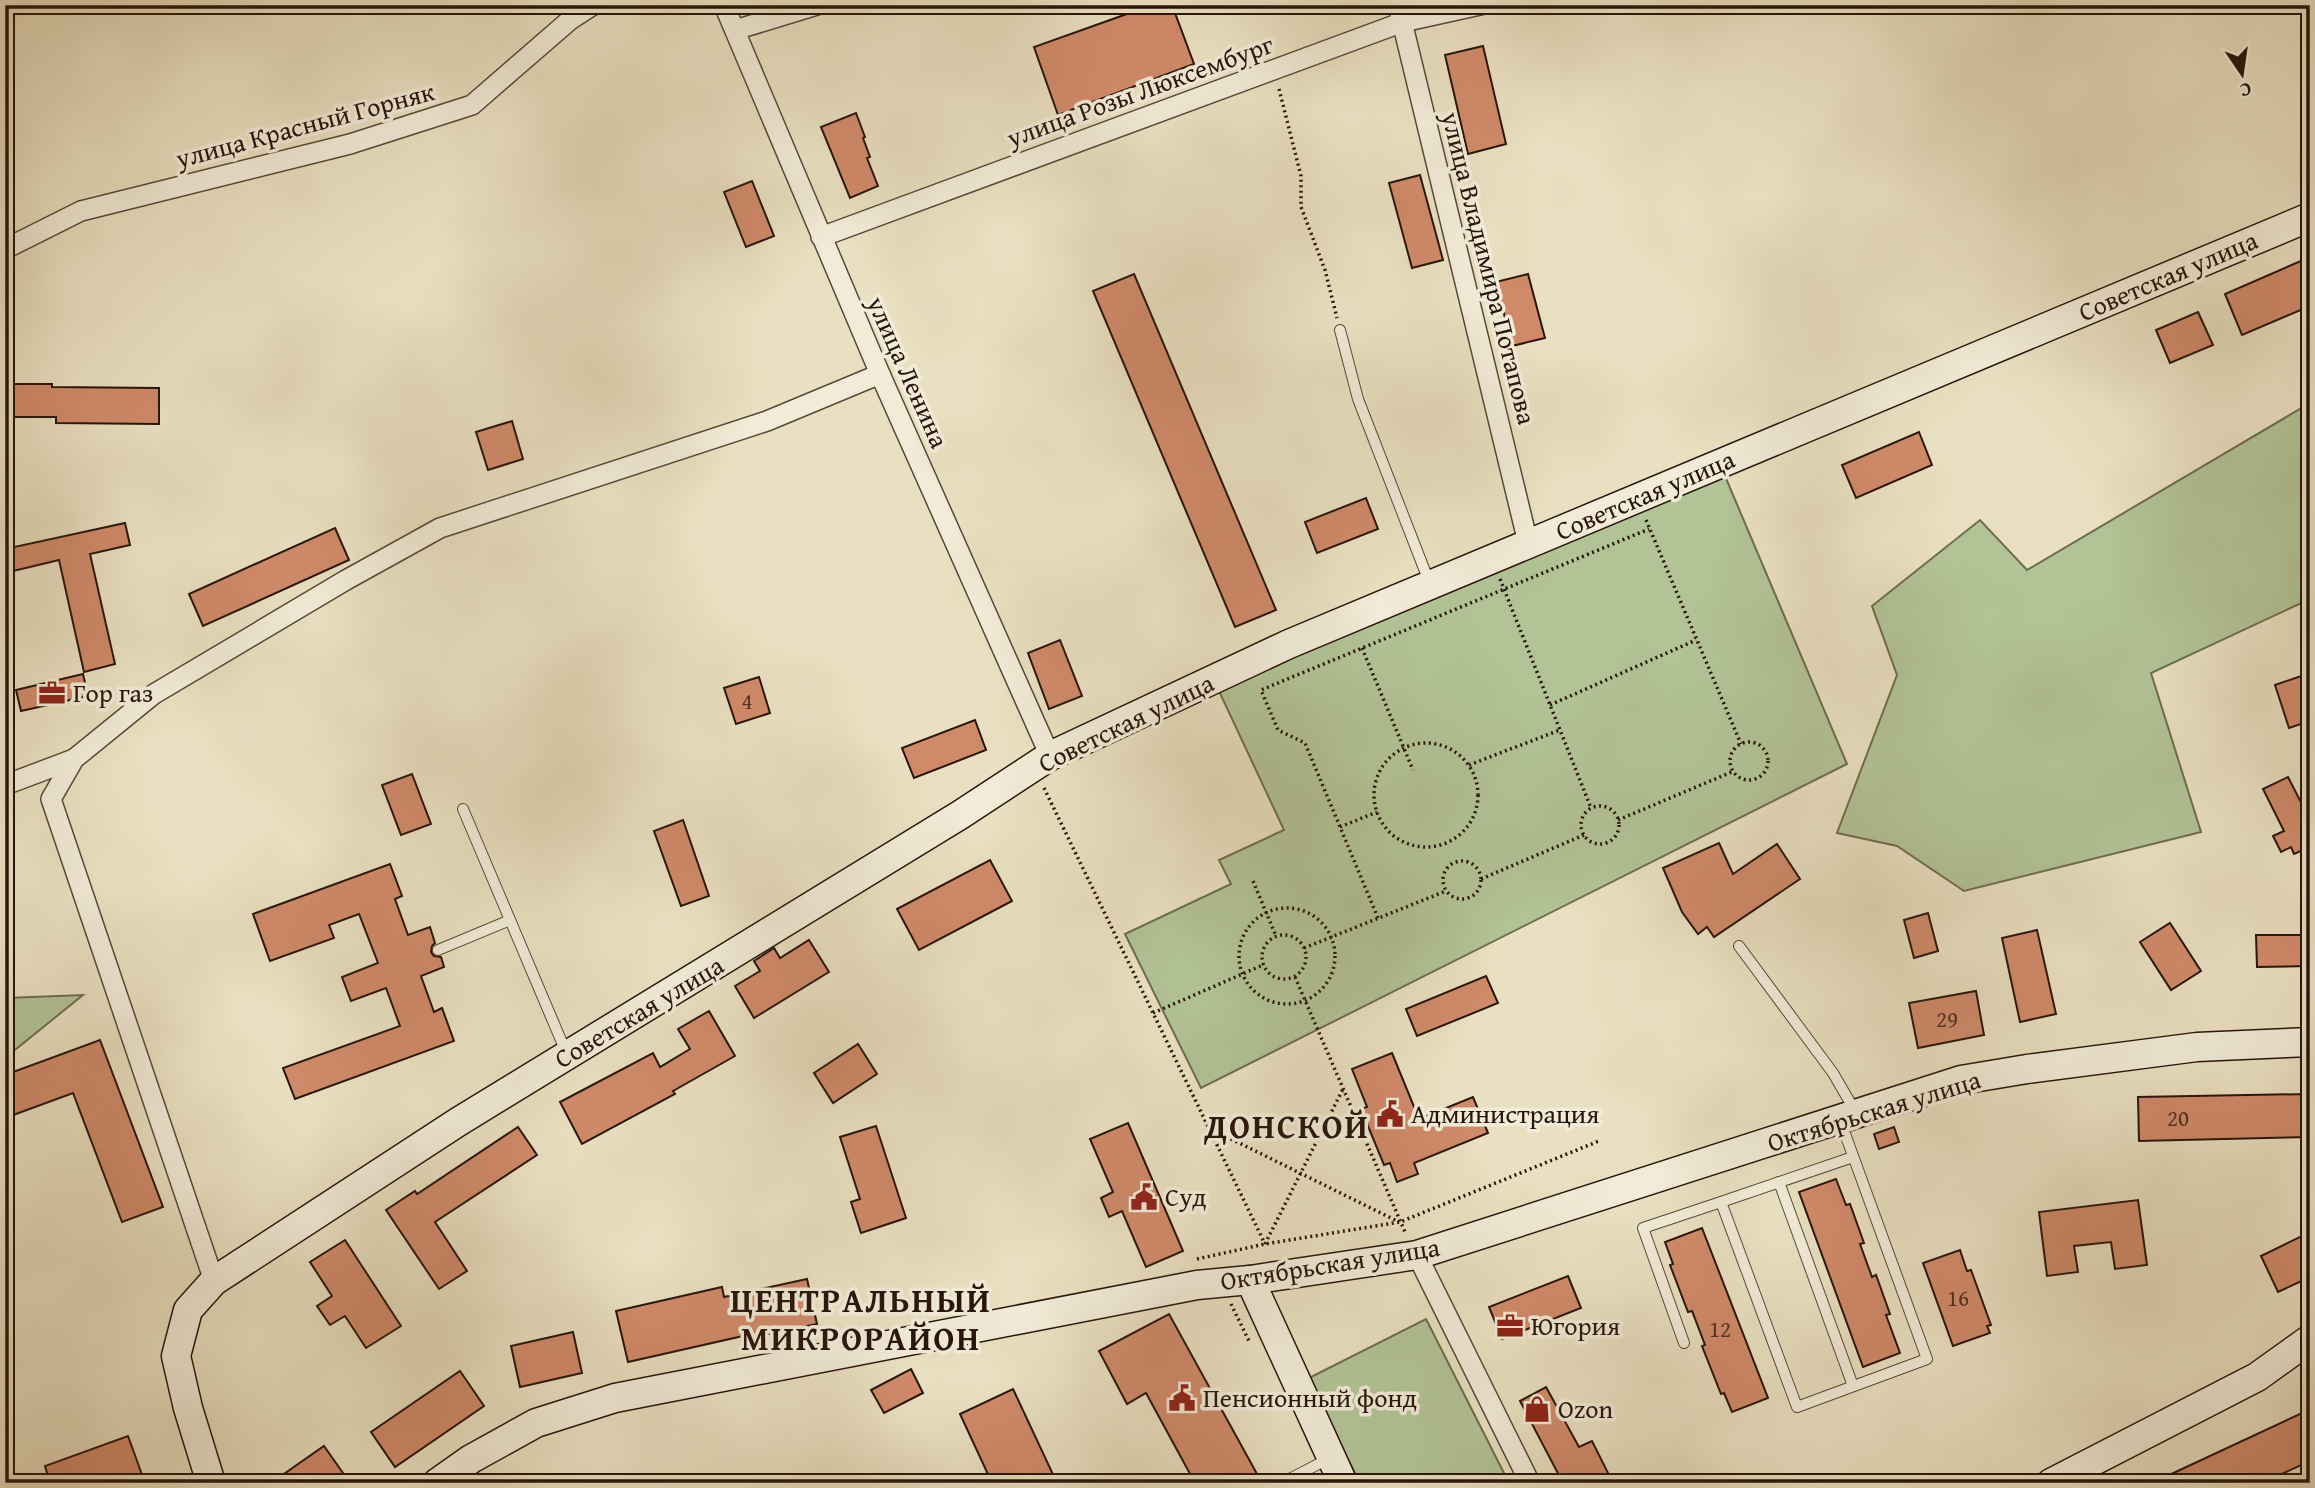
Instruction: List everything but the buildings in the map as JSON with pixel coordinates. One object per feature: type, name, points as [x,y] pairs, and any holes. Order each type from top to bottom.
[{"type":"street","name":"улица Красный Горняк","points":[[5,249],[81,211],[350,144],[472,105],[570,20],[593,5]]},
{"type":"street","name":"улица Ленина","points":[[723,5],[1042,762]]},
{"type":"street","points":[[735,30],[817,5]]},
{"type":"street","name":"улица Розы Люксембург","points":[[821,237],[1274,70],[1400,14],[1480,5]]},
{"type":"street","name":"улица Владимира Потапова","points":[[1400,14],[1528,543]]},
{"type":"street","name":"Советская улица","points":[[211,1483],[188,1408],[176,1356],[188,1310],[214,1281],[458,1122],[960,816],[1042,762],[1289,644],[2310,217]]},
{"type":"street","points":[[5,785],[74,759],[154,694],[346,580],[440,528],[766,421],[880,374]]},
{"type":"street","points":[[74,759],[51,799],[214,1281]]},
{"type":"street","name":"Октябрьская улица","points":[[437,1483],[471,1460],[537,1423],[615,1398],[1197,1284],[1250,1280],[1418,1255],[1961,1080],[2197,1047],[2310,1042]]},
{"type":"street","points":[[1418,1255],[1530,1483]]},
{"type":"street","points":[[1250,1280],[1337,1470]]},
{"type":"street","points":[[2051,1483],[2257,1377],[2310,1339]]},
{"type":"lane","points":[[1340,330],[1358,399],[1430,585]]},
{"type":"lane","points":[[463,809],[567,1056]]},
{"type":"lane","points":[[438,950],[510,920]]},
{"type":"lane","points":[[1721,1202],[1797,1407],[1927,1359],[1853,1157],[1848,1117],[1833,1073],[1739,946]]},
{"type":"lane","points":[[1684,1342],[1643,1228],[1853,1157]]},
{"type":"lane","points":[[1779,1182],[1853,1386]]},
{"type":"lane","points":[[1282,1483],[1337,1470]]},
{"type":"path","points":[[1274,70],[1301,176],[1301,207],[1325,270],[1340,330]]},
{"type":"path","points":[[1636,498],[1741,744]]},
{"type":"path","points":[[1378,919],[1305,743],[1278,730],[1261,690],[1650,528]]},
{"type":"path","points":[[1492,559],[1591,808]]},
{"type":"path","points":[[1550,705],[1696,640]]},
{"type":"path","points":[[1362,648],[1413,771]]},
{"type":"path","points":[[1469,765],[1560,730]]},
{"type":"path","points":[[1428,743],[1446,747],[1461,756],[1469,765],[1477,783],[1478,798],[1471,820],[1455,838],[1441,845],[1423,847],[1406,843],[1391,833],[1377,812],[1374,801],[1375,783],[1382,767],[1394,753],[1410,745],[1428,743]]},
{"type":"path","points":[[1741,744],[1759,744],[1767,753],[1768,765],[1761,775],[1744,779],[1734,771],[1730,759],[1741,744]]},
{"type":"path","points":[[1042,762],[1153,1013],[1265,1244]]},
{"type":"path","points":[[1618,820],[1734,771]]},
{"type":"path","points":[[1591,808],[1609,808],[1618,820],[1616,835],[1606,842],[1594,842],[1584,835],[1582,830],[1583,817],[1591,808]]},
{"type":"path","points":[[1340,827],[1377,812]]},
{"type":"path","points":[[1480,879],[1584,835]]},
{"type":"path","points":[[1459,862],[1471,864],[1479,873],[1480,879],[1477,890],[1468,898],[1456,898],[1446,891],[1443,879],[1448,868],[1459,862]]},
{"type":"path","points":[[1253,881],[1276,936]]},
{"type":"path","points":[[1304,948],[1446,891]]},
{"type":"path","points":[[1292,908],[1304,911],[1324,926],[1331,937],[1335,949],[1331,974],[1316,995],[1306,1000],[1293,1004],[1268,1001],[1248,986],[1242,974],[1239,950],[1242,939],[1256,919],[1266,913],[1292,908]]},
{"type":"path","points":[[1276,936],[1293,937],[1304,948],[1305,964],[1295,977],[1280,979],[1267,972],[1263,965],[1261,958],[1265,944],[1276,936]]},
{"type":"path","points":[[1153,1013],[1263,965]]},
{"type":"path","points":[[1295,977],[1400,1222],[1418,1255]]},
{"type":"path","points":[[1265,1244],[1343,1088]]},
{"type":"path","points":[[1209,1128],[1400,1222]]},
{"type":"path","points":[[1197,1284],[1187,1261],[1265,1244],[1400,1222],[1599,1140]]},
{"type":"path","points":[[1231,1303],[1254,1350]]},
{"type":"green space","points":[[2310,403],[2310,599],[2151,673],[2201,832],[1964,891],[1897,846],[1837,833],[1897,675],[1872,606],[1980,520],[2027,570]]},
{"type":"green space","points":[[1725,476],[1847,764],[1201,1088],[1125,934],[1231,884],[1219,860],[1284,830],[1218,689]]},
{"type":"green space","points":[[83,995],[5,1058],[5,998]]},
{"type":"green space","points":[[1426,1319],[1509,1483],[1360,1483],[1307,1379]]},
{"type":"place","name":"Гор газ","points":[[52,693]]},
{"type":"place","name":"Администрация","points":[[1390,1114]]},
{"type":"place","name":"Суд","points":[[1144,1197]]},
{"type":"place","name":"Югория","points":[[1510,1326]]},
{"type":"place","name":"Пенсионный фонд","points":[[1182,1398]]},
{"type":"place","name":"Ozon","points":[[1537,1409]]},
{"type":"district","name":"ДОНСКОЙ","points":[[1287,1126]]},
{"type":"district","name":"ЦЕНТРАЛЬНЫЙ МИКРОРАЙОН","points":[[861,1319]]}]
